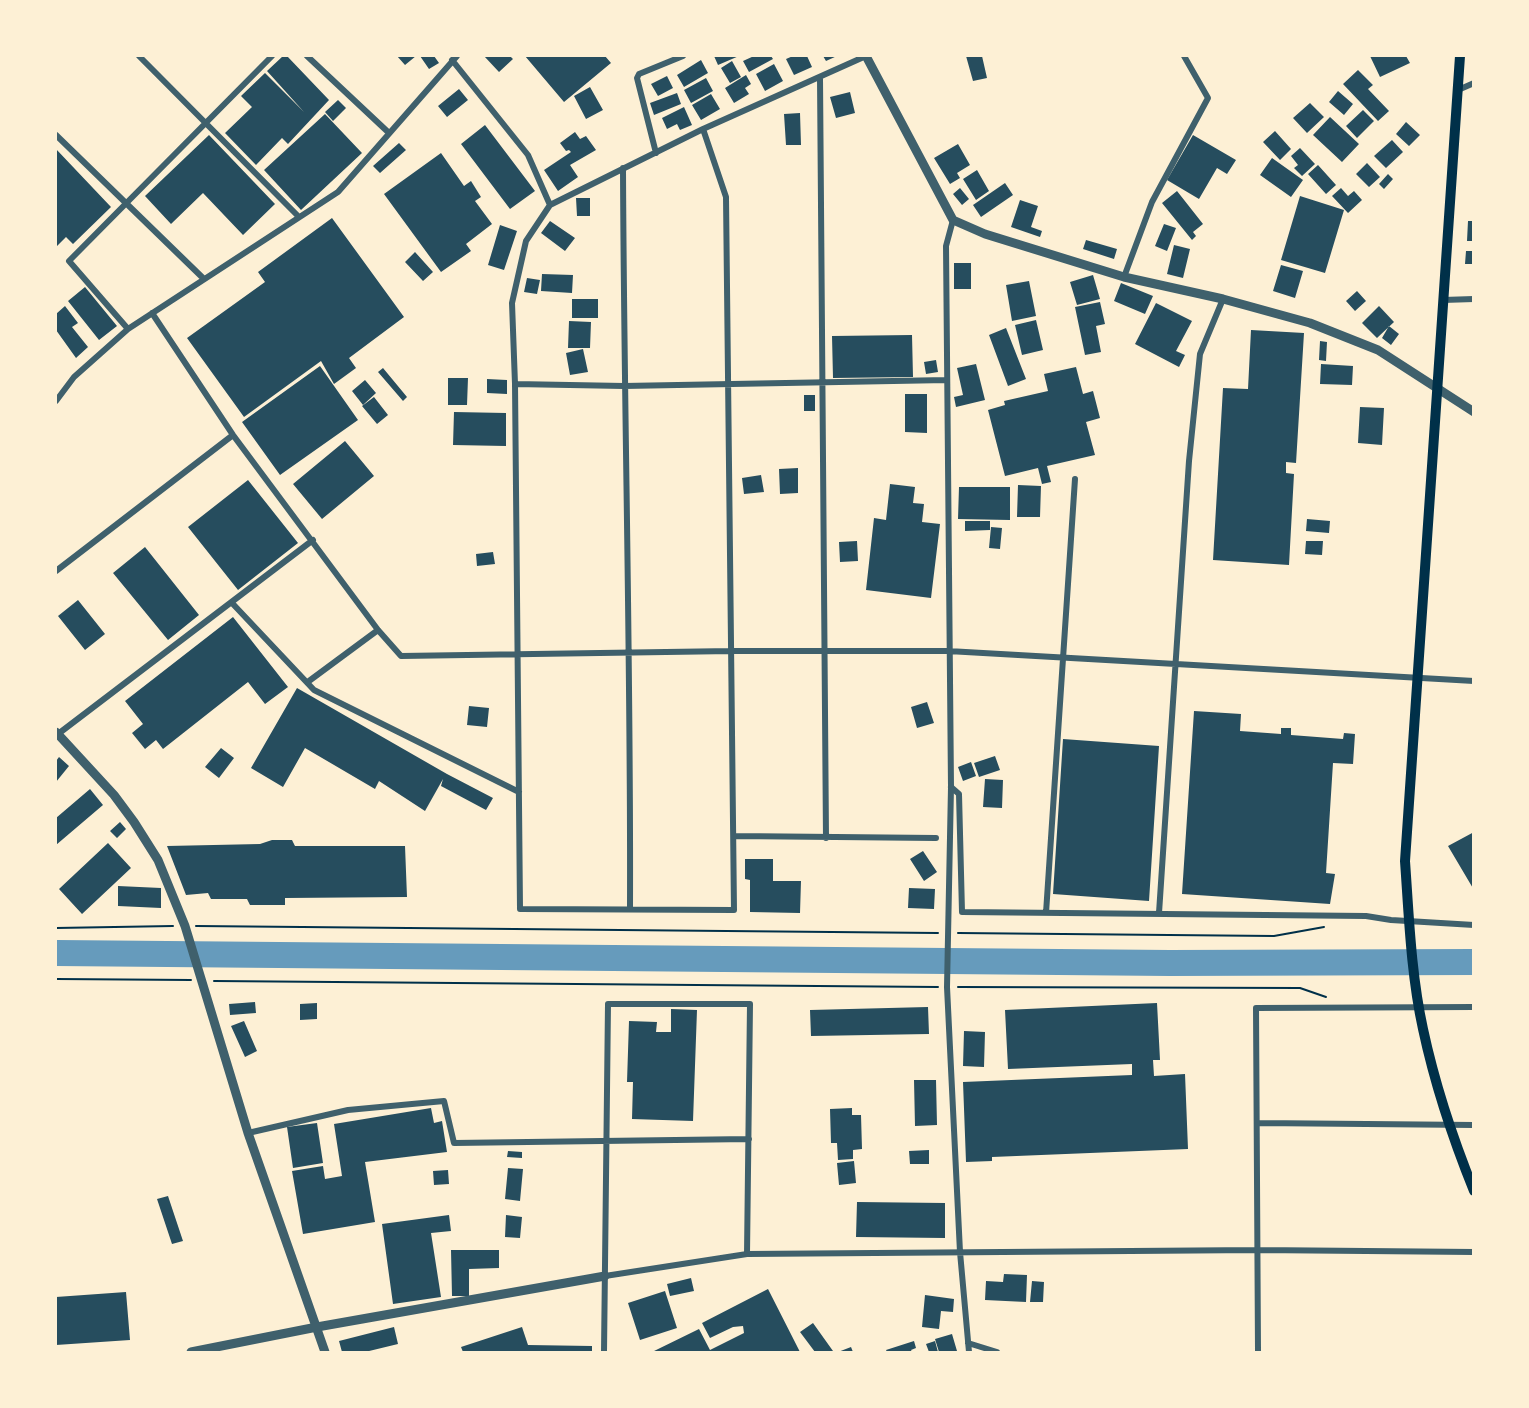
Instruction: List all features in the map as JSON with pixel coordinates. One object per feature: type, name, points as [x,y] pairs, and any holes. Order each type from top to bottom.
[{"type":"main road","points":[[1460,56],[1435,386],[1405,861],[1410,942],[1423,1029],[1451,1134],[1473,1191]]},
{"type":"street","points":[[139,56],[298,217]]},
{"type":"street","points":[[128,329],[69,261],[272,56]]},
{"type":"street","points":[[307,56],[388,132]]},
{"type":"street","points":[[656,153],[638,78],[639,74],[683,56]]},
{"type":"street","points":[[703,129],[726,197],[734,910],[520,909],[519,654],[512,303],[525,241],[550,205],[703,129],[866,56],[953,220],[985,234],[1125,277],[1222,299],[1310,323],[1378,350],[1473,412]]},
{"type":"street","points":[[1125,277],[1152,202],[1208,98],[1184,56]]},
{"type":"street","points":[[56,401],[74,377],[128,329],[338,192],[454,58],[528,155],[550,205]]},
{"type":"street","points":[[820,78],[826,838]]},
{"type":"street","points":[[1457,90],[1473,83]]},
{"type":"street","points":[[56,135],[204,279]]},
{"type":"street","points":[[624,168],[624,386],[631,653],[630,909]]},
{"type":"street","points":[[953,220],[946,246],[951,787],[947,987],[960,1252],[969,1353]]},
{"type":"street","points":[[1160,913],[1189,461],[1200,354],[1222,299]]},
{"type":"street","points":[[1443,300],[1473,299]]},
{"type":"street","points":[[152,313],[233,435],[378,630],[401,656],[732,651],[948,651],[1473,681]]},
{"type":"street","points":[[515,384],[624,386],[947,380]]},
{"type":"street","points":[[56,571],[233,435]]},
{"type":"street","points":[[1046,914],[1075,479]]},
{"type":"street","points":[[313,540],[57,733],[134,822],[158,860],[184,926],[248,1133],[325,1353]]},
{"type":"street","points":[[232,603],[309,681],[314,690],[519,792]]},
{"type":"street","points":[[309,681],[378,630]]},
{"type":"street","points":[[951,787],[959,794],[963,912],[1366,916],[1391,921],[1473,925]]},
{"type":"street","points":[[734,836],[936,838]]},
{"type":"street","points":[[604,1353],[608,1004],[750,1004],[747,1254]]},
{"type":"street","points":[[1258,1353],[1256,1008],[1473,1007]]},
{"type":"street","points":[[248,1133],[348,1110],[444,1101],[454,1143],[749,1139]]},
{"type":"street","points":[[1258,1123],[1473,1125]]},
{"type":"street","points":[[191,1353],[317,1327],[605,1276],[747,1254],[1258,1250],[1473,1252]]},
{"type":"street","points":[[968,1343],[997,1353]]},
{"type":"path","points":[[56,928],[184,926],[947,936],[1274,936],[1330,926]]},
{"type":"path","points":[[56,979],[201,978],[947,987],[1300,988],[1332,999]]},
{"type":"building","points":[[283,56],[287,56],[329,100],[288,144],[282,138],[256,165],[225,133],[252,107],[241,96],[265,73],[304,112],[267,71]]},
{"type":"building","points":[[397,56],[416,56],[405,65]]},
{"type":"building","points":[[420,56],[434,56],[439,63],[429,69]]},
{"type":"building","points":[[484,56],[510,56],[513,59],[499,72]]},
{"type":"building","points":[[525,56],[605,56],[611,63],[564,102]]},
{"type":"building","points":[[714,56],[739,56],[718,65]]},
{"type":"building","points":[[754,56],[771,56],[773,59],[749,72],[743,61]]},
{"type":"building","points":[[793,56],[807,56],[812,67],[794,75],[786,59]]},
{"type":"building","points":[[823,56],[837,56],[826,61]]},
{"type":"building","points":[[966,56],[982,56],[987,78],[973,81]]},
{"type":"building","points":[[1370,56],[1406,56],[1410,63],[1380,77]]},
{"type":"building","points":[[701,60],[708,73],[684,87],[677,75]]},
{"type":"building","points":[[732,61],[741,77],[730,83],[721,68]]},
{"type":"building","points":[[774,64],[783,81],[765,91],[756,74]]},
{"type":"building","points":[[1358,70],[1373,85],[1368,89],[1389,111],[1378,121],[1343,84]]},
{"type":"building","points":[[746,75],[751,84],[745,88],[749,94],[734,103],[725,88]]},
{"type":"building","points":[[667,76],[673,88],[658,96],[651,84]]},
{"type":"building","points":[[706,78],[713,91],[691,103],[684,90]]},
{"type":"building","points":[[590,87],[603,110],[586,119],[574,96]]},
{"type":"building","points":[[459,89],[468,100],[447,117],[438,106]]},
{"type":"building","points":[[1338,91],[1353,104],[1344,115],[1329,102]]},
{"type":"building","points":[[850,92],[855,113],[836,118],[830,97]]},
{"type":"building","points":[[677,93],[681,104],[654,115],[650,103]]},
{"type":"building","points":[[711,94],[720,109],[701,120],[692,105]]},
{"type":"building","points":[[338,100],[346,108],[333,121],[325,112]]},
{"type":"building","points":[[1310,103],[1324,117],[1307,133],[1293,118]]},
{"type":"building","points":[[684,107],[692,125],[680,130],[677,124],[667,129],[662,118]]},
{"type":"building","points":[[1363,110],[1374,121],[1357,138],[1346,126]]},
{"type":"building","points":[[800,113],[801,145],[786,145],[784,114]]},
{"type":"building","points":[[325,114],[362,153],[301,210],[264,170]]},
{"type":"building","points":[[1330,117],[1359,144],[1342,162],[1313,135]]},
{"type":"building","points":[[1406,122],[1420,135],[1409,146],[1396,134]]},
{"type":"building","points":[[485,125],[535,191],[510,209],[461,144]]},
{"type":"building","points":[[1275,131],[1291,149],[1280,160],[1263,142]]},
{"type":"building","points":[[575,132],[580,139],[586,136],[596,150],[570,165],[578,177],[558,191],[544,170],[571,152],[566,151],[560,143]]},
{"type":"building","points":[[209,135],[275,204],[243,235],[203,193],[171,224],[145,196]]},
{"type":"building","points":[[1193,135],[1236,160],[1227,174],[1217,168],[1199,199],[1167,180]]},
{"type":"building","points":[[1392,140],[1403,152],[1386,168],[1374,156]]},
{"type":"building","points":[[399,143],[406,150],[380,173],[373,166]]},
{"type":"building","points":[[958,144],[970,165],[957,173],[960,178],[950,184],[934,158]]},
{"type":"building","points":[[1300,148],[1315,164],[1302,176],[1294,168],[1298,165],[1291,156]]},
{"type":"building","points":[[56,149],[111,207],[73,244],[66,237],[56,247]]},
{"type":"building","points":[[441,153],[464,186],[471,181],[481,197],[475,201],[492,224],[466,244],[471,251],[441,272],[384,194]]},
{"type":"building","points":[[1272,158],[1303,180],[1291,197],[1260,175]]},
{"type":"building","points":[[1367,163],[1380,177],[1369,187],[1356,174]]},
{"type":"building","points":[[1318,165],[1336,185],[1326,194],[1308,174]]},
{"type":"building","points":[[977,170],[989,191],[976,200],[963,179]]},
{"type":"building","points":[[1388,174],[1393,179],[1384,189],[1379,184]]},
{"type":"building","points":[[1005,183],[1013,195],[981,217],[973,205]]},
{"type":"building","points":[[960,188],[969,199],[962,205],[953,194]]},
{"type":"building","points":[[1341,188],[1348,196],[1354,191],[1362,200],[1348,213],[1332,196]]},
{"type":"building","points":[[1177,191],[1203,224],[1193,232],[1196,236],[1192,240],[1162,203]]},
{"type":"building","points":[[1300,196],[1344,210],[1325,273],[1281,260]]},
{"type":"building","points":[[576,198],[590,198],[590,216],[577,216]]},
{"type":"building","points":[[1020,200],[1038,206],[1031,227],[1042,231],[1040,237],[1011,227]]},
{"type":"building","points":[[332,218],[404,317],[349,358],[356,368],[334,384],[321,361],[244,417],[187,338],[265,282],[258,272]]},
{"type":"building","points":[[550,221],[575,238],[565,251],[541,233]]},
{"type":"building","points":[[1468,221],[1474,221],[1474,241],[1467,241]]},
{"type":"building","points":[[1164,224],[1176,228],[1167,251],[1155,246]]},
{"type":"building","points":[[500,225],[517,231],[504,270],[488,265]]},
{"type":"building","points":[[1086,240],[1117,249],[1114,259],[1083,249]]},
{"type":"building","points":[[1174,245],[1190,249],[1183,278],[1167,274]]},
{"type":"building","points":[[1466,251],[1474,251],[1474,264],[1465,264]]},
{"type":"building","points":[[415,252],[433,272],[423,281],[405,262]]},
{"type":"building","points":[[954,263],[971,263],[971,289],[954,289]]},
{"type":"building","points":[[1281,265],[1303,271],[1295,298],[1273,291]]},
{"type":"building","points":[[542,274],[573,275],[572,293],[541,291]]},
{"type":"building","points":[[1093,275],[1100,299],[1077,305],[1070,282]]},
{"type":"building","points":[[527,278],[540,280],[537,294],[524,292]]},
{"type":"building","points":[[1029,281],[1036,316],[1012,321],[1006,285]]},
{"type":"building","points":[[1121,283],[1153,296],[1145,314],[1114,301]]},
{"type":"building","points":[[85,287],[117,326],[99,340],[68,301]]},
{"type":"building","points":[[1357,291],[1366,301],[1355,311],[1346,301]]},
{"type":"building","points":[[572,299],[598,299],[598,318],[572,318]]},
{"type":"building","points":[[1100,302],[1105,324],[1096,326],[1101,352],[1085,355],[1075,307]]},
{"type":"building","points":[[1156,303],[1192,321],[1176,351],[1185,355],[1179,367],[1135,344]]},
{"type":"building","points":[[65,306],[78,323],[72,327],[88,347],[76,358],[56,330],[56,314]]},
{"type":"building","points":[[1379,306],[1394,322],[1377,338],[1362,323]]},
{"type":"building","points":[[1036,320],[1043,350],[1022,355],[1015,325]]},
{"type":"building","points":[[569,321],[591,322],[590,348],[568,348]]},
{"type":"building","points":[[1389,326],[1399,334],[1391,345],[1382,338]]},
{"type":"building","points":[[1006,328],[1026,379],[1008,386],[989,335]]},
{"type":"building","points":[[1251,330],[1304,333],[1296,463],[1286,462],[1286,473],[1294,474],[1289,565],[1213,560],[1223,388],[1248,389]]},
{"type":"building","points":[[912,335],[913,377],[833,378],[832,336]]},
{"type":"building","points":[[1320,341],[1327,342],[1326,361],[1319,360]]},
{"type":"building","points":[[583,349],[588,372],[570,375],[566,353]]},
{"type":"building","points":[[936,360],[938,372],[926,374],[924,362]]},
{"type":"building","points":[[976,364],[985,400],[956,407],[954,397],[963,395],[957,368]]},
{"type":"building","points":[[1321,364],[1353,366],[1352,385],[1320,384]]},
{"type":"building","points":[[320,366],[358,420],[280,475],[242,422]]},
{"type":"building","points":[[1076,367],[1083,394],[1093,391],[1100,418],[1086,422],[1095,455],[1047,466],[1051,482],[1042,484],[1038,468],[1005,476],[988,410],[1005,405],[1004,401],[1048,391],[1044,374]]},
{"type":"building","points":[[383,368],[407,397],[403,401],[378,372]]},
{"type":"building","points":[[448,378],[468,378],[467,405],[448,405]]},
{"type":"building","points":[[487,379],[507,380],[507,394],[487,393]]},
{"type":"building","points":[[365,380],[376,393],[363,405],[352,391]]},
{"type":"building","points":[[905,394],[927,394],[927,433],[905,432]]},
{"type":"building","points":[[804,395],[815,395],[815,411],[804,411]]},
{"type":"building","points":[[374,397],[388,415],[377,424],[362,406]]},
{"type":"building","points":[[1360,407],[1384,408],[1382,445],[1358,443]]},
{"type":"building","points":[[454,412],[506,413],[506,446],[453,445]]},
{"type":"building","points":[[345,441],[374,476],[322,519],[293,484]]},
{"type":"building","points":[[798,468],[798,493],[780,494],[779,469]]},
{"type":"building","points":[[761,475],[764,492],[744,494],[742,478]]},
{"type":"building","points":[[248,480],[298,543],[238,590],[188,527]]},
{"type":"building","points":[[890,484],[915,487],[913,503],[924,504],[922,522],[940,524],[931,598],[866,590],[874,518],[886,520]]},
{"type":"building","points":[[1018,485],[1041,486],[1040,517],[1017,517]]},
{"type":"building","points":[[959,487],[1010,487],[1010,520],[958,519]]},
{"type":"building","points":[[1307,519],[1330,521],[1329,533],[1306,531]]},
{"type":"building","points":[[965,521],[990,521],[990,530],[965,531]]},
{"type":"building","points":[[991,527],[1002,528],[1000,549],[989,548]]},
{"type":"building","points":[[857,541],[858,561],[840,562],[839,542]]},
{"type":"building","points":[[1306,541],[1323,541],[1322,555],[1305,554]]},
{"type":"building","points":[[145,547],[199,615],[168,640],[113,573]]},
{"type":"building","points":[[493,552],[495,564],[477,566],[476,554]]},
{"type":"building","points":[[78,600],[105,634],[85,650],[58,616]]},
{"type":"building","points":[[233,617],[288,687],[265,704],[248,682],[163,749],[156,740],[145,749],[132,733],[143,724],[125,701]]},
{"type":"building","points":[[297,688],[493,798],[486,810],[441,786],[443,779],[425,811],[379,781],[375,789],[305,748],[283,787],[251,768]]},
{"type":"building","points":[[927,702],[934,723],[917,728],[911,707]]},
{"type":"building","points":[[469,706],[489,708],[487,727],[467,725]]},
{"type":"building","points":[[1194,711],[1241,714],[1240,731],[1281,734],[1281,728],[1291,728],[1291,735],[1343,739],[1344,733],[1355,734],[1353,764],[1333,763],[1326,873],[1335,874],[1330,904],[1182,894]]},
{"type":"building","points":[[1063,739],[1159,746],[1149,901],[1053,894]]},
{"type":"building","points":[[221,748],[234,758],[219,778],[205,767]]},
{"type":"building","points":[[995,756],[1000,770],[979,777],[974,763]]},
{"type":"building","points":[[59,757],[69,766],[56,782],[56,761]]},
{"type":"building","points":[[971,762],[976,776],[963,781],[958,767]]},
{"type":"building","points":[[985,779],[1003,780],[1002,808],[983,807]]},
{"type":"building","points":[[90,789],[103,805],[56,845],[56,818]]},
{"type":"building","points":[[120,822],[126,829],[117,838],[110,831]]},
{"type":"building","points":[[1474,832],[1474,890],[1448,846]]},
{"type":"building","points":[[272,840],[292,840],[295,846],[405,846],[407,897],[285,898],[285,905],[250,905],[247,899],[211,899],[208,893],[186,895],[167,846],[260,844]]},
{"type":"building","points":[[108,843],[131,868],[82,914],[59,889]]},
{"type":"building","points":[[923,851],[937,872],[924,881],[910,859]]},
{"type":"building","points":[[745,859],[773,859],[773,881],[801,881],[800,913],[750,912],[750,880],[745,879]]},
{"type":"building","points":[[118,886],[161,888],[161,908],[118,906]]},
{"type":"building","points":[[909,888],[935,889],[934,909],[908,908]]},
{"type":"building","points":[[255,1002],[256,1013],[230,1015],[229,1004]]},
{"type":"building","points":[[317,1003],[317,1019],[300,1020],[300,1004]]},
{"type":"building","points":[[1157,1003],[1160,1060],[1153,1060],[1154,1076],[1185,1074],[1188,1149],[992,1157],[992,1161],[966,1162],[963,1082],[1132,1075],[1132,1064],[1008,1069],[1005,1010]]},
{"type":"building","points":[[928,1007],[929,1034],[811,1036],[810,1010]]},
{"type":"building","points":[[671,1009],[697,1010],[693,1121],[632,1119],[633,1082],[627,1082],[629,1021],[657,1022],[656,1032],[671,1032]]},
{"type":"building","points":[[244,1021],[257,1051],[245,1057],[231,1026]]},
{"type":"building","points":[[964,1031],[985,1032],[984,1067],[963,1066]]},
{"type":"building","points":[[914,1080],[936,1080],[937,1125],[915,1126]]},
{"type":"building","points":[[431,1108],[434,1123],[442,1121],[447,1152],[365,1162],[375,1222],[303,1234],[292,1171],[323,1166],[325,1179],[342,1176],[334,1124]]},
{"type":"building","points":[[852,1108],[852,1115],[861,1115],[862,1149],[853,1150],[853,1159],[838,1160],[837,1143],[831,1143],[830,1109]]},
{"type":"building","points":[[317,1123],[323,1163],[293,1168],[287,1127]]},
{"type":"building","points":[[929,1150],[929,1164],[910,1164],[909,1151]]},
{"type":"building","points":[[508,1151],[522,1152],[522,1158],[507,1157]]},
{"type":"building","points":[[854,1161],[856,1183],[839,1185],[837,1163]]},
{"type":"building","points":[[508,1168],[523,1169],[520,1201],[505,1199]]},
{"type":"building","points":[[448,1170],[449,1184],[434,1185],[433,1171]]},
{"type":"building","points":[[168,1196],[183,1241],[172,1244],[157,1199]]},
{"type":"building","points":[[857,1202],[945,1203],[945,1238],[856,1237]]},
{"type":"building","points":[[449,1215],[451,1231],[431,1233],[441,1297],[393,1304],[382,1224]]},
{"type":"building","points":[[506,1215],[522,1217],[520,1238],[505,1237]]},
{"type":"building","points":[[451,1250],[499,1250],[499,1268],[469,1269],[469,1296],[452,1296]]},
{"type":"building","points":[[1004,1274],[1027,1275],[1026,1302],[985,1300],[986,1281],[1003,1282]]},
{"type":"building","points":[[691,1278],[694,1291],[670,1296],[667,1284]]},
{"type":"building","points":[[1032,1281],[1044,1282],[1043,1302],[1030,1302]]},
{"type":"building","points":[[768,1289],[800,1352],[652,1352],[699,1329],[710,1350],[744,1333],[743,1326],[733,1327],[710,1338],[702,1323]]},
{"type":"building","points":[[665,1291],[677,1328],[640,1340],[628,1303]]},
{"type":"building","points":[[126,1292],[130,1340],[56,1345],[56,1297]]},
{"type":"building","points":[[925,1295],[954,1299],[953,1312],[941,1311],[939,1329],[922,1327]]},
{"type":"building","points":[[813,1323],[833,1351],[815,1352],[800,1332]]},
{"type":"building","points":[[394,1327],[398,1344],[365,1352],[342,1352],[339,1341]]},
{"type":"building","points":[[522,1327],[528,1345],[592,1346],[592,1352],[463,1352],[461,1347]]},
{"type":"building","points":[[952,1334],[957,1351],[939,1352],[935,1339]]},
{"type":"building","points":[[914,1341],[916,1348],[911,1350],[912,1352],[887,1352],[886,1350]]},
{"type":"building","points":[[935,1341],[938,1352],[929,1352],[926,1344]]},
{"type":"building","points":[[851,1347],[853,1352],[838,1352]]},
{"type":"waterway","points":[[56,953],[1170,963],[1474,962]]}]
